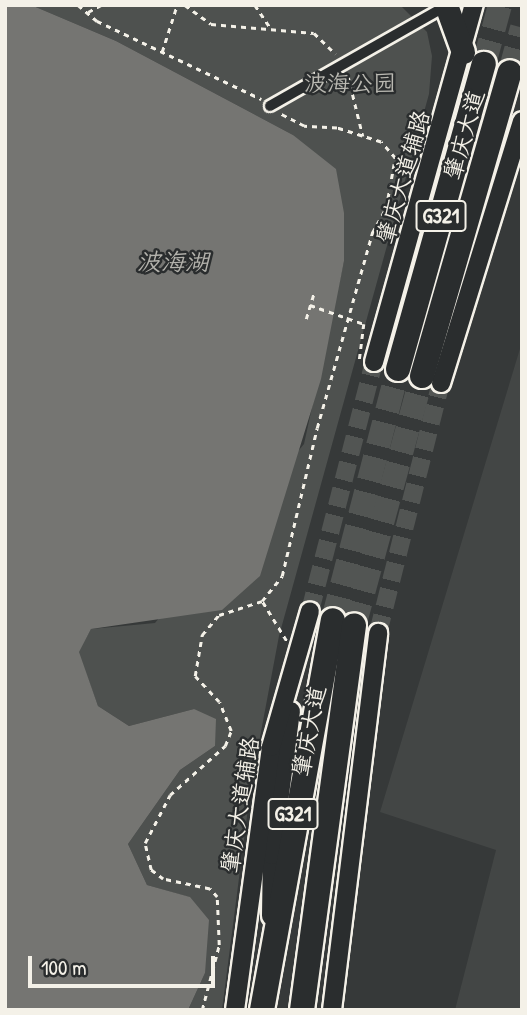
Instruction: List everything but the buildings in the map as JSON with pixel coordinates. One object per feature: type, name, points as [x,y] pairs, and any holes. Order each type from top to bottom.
[{"type":"highway","name":"肇庆大道","points":[[398,369],[474,58]]},
{"type":"highway","name":"肇庆大道","points":[[432,380],[510,72]]},
{"type":"highway","name":"肇庆大道","points":[[302,1010],[344,622]]},
{"type":"highway","name":"肇庆大道","points":[[262,1010],[271,944],[344,622]]},
{"type":"main road","points":[[446,6],[474,58]]},
{"type":"street","name":"肇庆大道辅路","points":[[370,363],[474,58],[474,5]]},
{"type":"street","points":[[270,106],[446,6]]},
{"type":"street","points":[[432,380],[522,121]]},
{"type":"street","name":"肇庆大道辅路","points":[[235,1010],[271,747],[298,659],[344,622]]},
{"type":"street","points":[[332,1010],[344,622]]},
{"type":"street","points":[[271,944],[271,855],[298,659]]},
{"type":"street","points":[[314,916],[315,1010]]},
{"type":"path","points":[[78,5],[87,13],[162,54],[270,106],[304,126],[363,136],[381,142],[395,158],[386,208],[372,233],[282,576],[262,601],[219,615],[202,635],[195,676],[219,702],[231,731],[225,746],[170,795],[145,843],[151,870],[163,879],[210,889],[217,897],[219,945],[202,1010]]},
{"type":"path","points":[[87,13],[101,5]]},
{"type":"path","points":[[162,54],[177,5]]},
{"type":"path","points":[[185,5],[211,24],[314,33],[331,44],[355,86],[363,136]]},
{"type":"path","points":[[255,5],[271,29]]},
{"type":"path","points":[[306,319],[314,292]]},
{"type":"path","points":[[310,305],[364,324],[355,363],[370,363]]},
{"type":"path","points":[[262,601],[298,659]]},
{"type":"shaded area","points":[[522,342],[522,1010],[455,1010],[496,850],[380,812]]},
{"type":"green space","name":"波海公园","points":[[31,5],[400,5],[427,32],[432,56],[429,94],[279,636],[251,785],[222,1010],[188,1010],[205,973],[189,897],[147,885],[128,844],[180,770],[215,746],[194,709],[129,726],[98,706],[78,652],[91,629],[155,623],[304,444],[344,261],[293,135],[116,41]]},
{"type":"water","name":"波海湖","points":[[5,5],[31,5],[116,41],[293,135],[336,169],[344,213],[344,261],[321,379],[260,576],[222,610],[91,629],[79,652],[98,706],[129,726],[194,709],[216,719],[215,746],[180,770],[128,844],[147,885],[190,897],[209,920],[205,973],[188,1010],[5,1010]]},
{"type":"tunnel","points":[[484,64],[500,5]]},
{"type":"tunnel","points":[[510,72],[522,28]]},
{"type":"tunnel","points":[[310,611],[374,362]]},
{"type":"tunnel","points":[[333,620],[398,369]]},
{"type":"tunnel","points":[[354,626],[422,376]]},
{"type":"tunnel","points":[[378,633],[441,383]]}]
